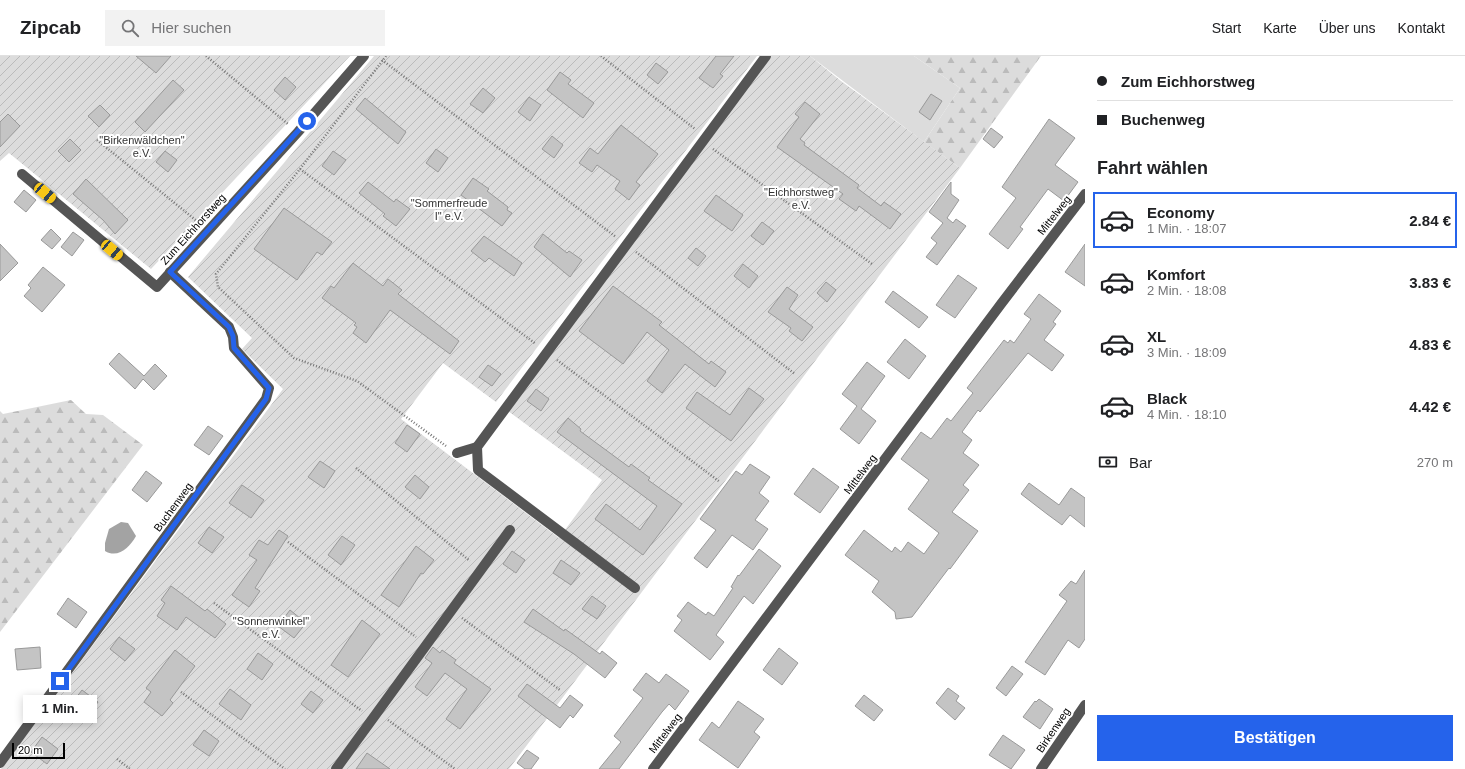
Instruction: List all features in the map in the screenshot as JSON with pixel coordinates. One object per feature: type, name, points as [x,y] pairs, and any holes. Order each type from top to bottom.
[{"type":"street","name":"Zum Eichhorstweg","points":[[22,174],[157,287],[298,132],[364,56]]},
{"type":"street","points":[[457,453],[477,447],[546,351],[766,56]]},
{"type":"street","name":"Mittelweg","points":[[653,769],[1085,194]]},
{"type":"street","name":"Buchenweg","points":[[0,763],[266,399],[269,388],[234,348],[233,336],[229,327],[170,272]]},
{"type":"street","points":[[477,447],[478,470],[635,588]]},
{"type":"street","points":[[336,769],[482,571],[510,530]]},
{"type":"street","name":"Birkenweg","points":[[1041,769],[1085,705]]},
{"type":"path","points":[[206,56],[288,124]]},
{"type":"path","points":[[386,56],[300,169],[216,274],[218,287],[294,358],[357,381],[457,453]]},
{"type":"path","points":[[600,56],[698,131],[711,147],[872,264]]},
{"type":"path","points":[[382,60],[626,244],[795,374]]},
{"type":"path","points":[[97,140],[197,221]]},
{"type":"path","points":[[300,169],[720,482]]},
{"type":"path","points":[[356,468],[482,571]]},
{"type":"path","points":[[288,542],[427,646]]},
{"type":"path","points":[[214,603],[455,769]]},
{"type":"path","points":[[452,611],[560,690]]},
{"type":"path","points":[[181,692],[285,769]]},
{"type":"path","points":[[117,759],[130,769]]},
{"type":"green space","name":"\"Birkenwäldchen\" e.V.","points":[[0,56],[350,56],[151,269],[9,153],[0,161]]},
{"type":"green space","points":[[374,56],[757,56],[496,402],[443,363],[401,419],[559,538],[602,480],[508,411],[771,56],[810,56],[841,81],[960,168],[509,769],[1,769],[283,389],[242,349],[252,338],[188,277]]},
{"type":"green space","points":[[810,56],[914,56],[960,88],[924,142]]},
{"type":"green space","points":[[914,56],[1041,56],[960,168],[924,142],[960,88]]},
{"type":"green space","points":[[71,400],[86,414],[103,415],[143,445],[0,632],[0,411],[3,414]]},
{"type":"shaded area","points":[[121,522],[128,523],[136,536],[127,548],[119,553],[114,554],[105,551],[105,543],[109,529]]},
{"type":"building","points":[[136,56],[171,56],[156,73]]},
{"type":"building","points":[[716,56],[734,56],[720,74],[723,76],[713,88],[699,78]]},
{"type":"building","points":[[656,63],[668,72],[658,84],[647,75]]},
{"type":"building","points":[[560,72],[571,80],[568,84],[594,103],[583,118],[547,90]]},
{"type":"building","points":[[285,77],[296,87],[285,100],[274,90]]},
{"type":"building","points":[[173,80],[184,90],[145,132],[135,122]]},
{"type":"building","points":[[483,88],[495,98],[483,113],[470,104]]},
{"type":"building","points":[[931,94],[942,101],[930,120],[919,112]]},
{"type":"building","points":[[529,97],[541,105],[530,121],[518,112]]},
{"type":"building","points":[[365,98],[406,132],[398,144],[356,109]]},
{"type":"building","points":[[805,102],[820,114],[800,139],[805,143],[804,145],[859,185],[857,188],[881,206],[884,202],[901,214],[890,229],[859,206],[856,211],[839,199],[843,194],[777,147],[799,117],[795,114]]},
{"type":"building","points":[[100,105],[110,115],[99,127],[88,116]]},
{"type":"building","points":[[8,114],[20,126],[0,147],[0,122]]},
{"type":"building","points":[[1049,119],[1075,138],[1055,165],[1078,182],[1064,201],[1048,189],[1020,227],[1023,229],[1008,249],[989,234],[1016,198],[1002,187]]},
{"type":"building","points":[[621,125],[658,154],[636,182],[640,185],[629,200],[615,189],[620,181],[597,165],[592,172],[579,163],[590,148],[598,154]]},
{"type":"building","points":[[991,128],[1003,137],[994,148],[983,139]]},
{"type":"building","points":[[552,136],[563,145],[554,158],[542,149]]},
{"type":"building","points":[[70,139],[81,150],[69,162],[58,151]]},
{"type":"building","points":[[436,149],[448,158],[438,172],[426,163]]},
{"type":"building","points":[[165,151],[177,160],[168,172],[156,162]]},
{"type":"building","points":[[333,151],[346,160],[334,175],[322,166]]},
{"type":"building","points":[[473,178],[489,189],[487,191],[508,207],[507,210],[512,213],[502,226],[461,195]]},
{"type":"building","points":[[86,179],[128,220],[115,234],[103,220],[73,194]]},
{"type":"building","points":[[368,182],[394,202],[396,199],[410,209],[396,226],[383,216],[385,214],[359,193]]},
{"type":"building","points":[[951,182],[951,194],[959,200],[947,218],[953,223],[956,219],[966,226],[937,265],[926,257],[937,243],[931,238],[943,223],[929,212]]},
{"type":"building","points":[[24,190],[36,200],[26,212],[14,202]]},
{"type":"building","points":[[716,195],[743,215],[732,231],[704,211]]},
{"type":"building","points":[[284,208],[332,242],[322,255],[317,252],[297,280],[254,249]]},
{"type":"building","points":[[762,222],[774,231],[763,245],[751,236]]},
{"type":"building","points":[[51,229],[61,239],[52,249],[41,240]]},
{"type":"building","points":[[73,232],[84,240],[72,256],[61,247]]},
{"type":"building","points":[[543,234],[567,253],[569,251],[582,260],[570,277],[534,247]]},
{"type":"building","points":[[484,236],[522,263],[514,276],[489,258],[485,262],[471,251]]},
{"type":"building","points":[[0,244],[18,263],[0,281]]},
{"type":"building","points":[[1085,244],[1085,286],[1065,272]]},
{"type":"building","points":[[696,248],[706,256],[698,266],[688,258]]},
{"type":"building","points":[[353,263],[383,286],[388,279],[402,290],[398,294],[459,341],[450,354],[390,310],[366,343],[353,333],[357,327],[354,325],[356,323],[322,298],[331,286],[334,288]]},
{"type":"building","points":[[743,264],[758,276],[749,288],[734,276]]},
{"type":"building","points":[[43,267],[65,285],[42,312],[24,296],[31,288],[28,285]]},
{"type":"building","points":[[958,275],[977,288],[955,318],[936,305]]},
{"type":"building","points":[[826,282],[836,290],[827,302],[817,293]]},
{"type":"building","points":[[613,286],[662,322],[659,325],[709,364],[711,361],[726,372],[715,387],[685,364],[662,393],[647,381],[669,350],[647,332],[623,364],[579,331]]},
{"type":"building","points":[[787,287],[798,295],[789,309],[813,327],[802,341],[789,331],[791,328],[768,312]]},
{"type":"building","points":[[893,291],[928,317],[919,328],[885,302]]},
{"type":"building","points":[[1039,294],[1061,311],[1053,322],[1056,324],[1044,340],[1064,355],[1052,371],[1028,353],[980,412],[978,410],[962,432],[972,440],[963,453],[979,465],[963,485],[969,490],[952,512],[978,531],[912,617],[896,619],[895,612],[872,592],[879,581],[845,555],[864,530],[892,552],[895,547],[901,552],[908,542],[924,554],[939,533],[908,509],[929,480],[901,459],[921,432],[931,439],[947,418],[951,421],[973,393],[967,388],[1004,340],[1008,343],[1010,340],[1014,343],[1031,319],[1024,314]]},
{"type":"building","points":[[905,339],[926,356],[909,379],[887,362]]},
{"type":"building","points":[[119,353],[144,376],[155,364],[167,376],[154,390],[143,379],[135,389],[109,364]]},
{"type":"building","points":[[867,362],[885,376],[861,409],[876,421],[859,444],[840,429],[857,406],[842,394]]},
{"type":"building","points":[[488,365],[501,374],[492,386],[479,377]]},
{"type":"building","points":[[749,388],[764,399],[731,441],[686,408],[697,392],[730,415]]},
{"type":"building","points":[[536,389],[549,399],[541,411],[527,401]]},
{"type":"building","points":[[568,418],[581,429],[580,431],[629,467],[631,464],[650,478],[648,480],[682,504],[643,555],[595,519],[606,504],[640,530],[657,506],[557,432]]},
{"type":"building","points":[[407,425],[420,434],[407,452],[395,443]]},
{"type":"building","points":[[208,426],[223,436],[209,455],[194,445]]},
{"type":"building","points":[[320,461],[335,471],[324,488],[308,477]]},
{"type":"building","points":[[750,464],[770,477],[759,493],[769,501],[755,520],[768,529],[753,550],[732,535],[707,568],[694,558],[716,530],[700,519],[736,471],[742,475]]},
{"type":"building","points":[[813,468],[839,487],[820,513],[794,494]]},
{"type":"building","points":[[146,471],[162,483],[147,502],[132,490]]},
{"type":"building","points":[[415,475],[429,487],[420,499],[405,487]]},
{"type":"building","points":[[1029,483],[1059,505],[1071,488],[1085,498],[1085,527],[1070,515],[1062,525],[1021,494]]},
{"type":"building","points":[[242,485],[264,500],[251,518],[229,503]]},
{"type":"building","points":[[209,527],[224,537],[212,553],[198,543]]},
{"type":"building","points":[[279,530],[288,536],[255,588],[260,591],[249,607],[232,595],[257,560],[249,555],[259,540],[268,545]]},
{"type":"building","points":[[342,536],[355,545],[341,565],[328,555]]},
{"type":"building","points":[[416,546],[434,560],[423,574],[421,573],[399,607],[381,595]]},
{"type":"building","points":[[759,549],[781,566],[753,604],[744,596],[716,635],[724,642],[710,660],[674,631],[682,620],[677,616],[688,602],[706,615],[708,612],[714,616],[733,588],[731,587],[738,575],[739,576]]},
{"type":"building","points":[[512,551],[525,560],[516,573],[503,564]]},
{"type":"building","points":[[561,560],[580,573],[571,585],[553,573]]},
{"type":"building","points":[[1085,570],[1085,639],[1079,648],[1068,640],[1045,675],[1025,662],[1067,601],[1059,595],[1071,581],[1076,584]]},
{"type":"building","points":[[171,586],[205,611],[207,609],[226,624],[215,638],[186,617],[177,630],[157,616],[165,603],[161,600]]},
{"type":"building","points":[[592,596],[606,606],[597,619],[582,609]]},
{"type":"building","points":[[68,598],[87,612],[76,628],[57,614]]},
{"type":"building","points":[[533,609],[564,631],[565,629],[600,654],[602,651],[617,663],[605,678],[574,654],[524,622]]},
{"type":"building","points":[[290,610],[306,623],[294,638],[278,626]]},
{"type":"building","points":[[362,620],[380,634],[348,677],[331,665]]},
{"type":"building","points":[[119,637],[135,649],[125,661],[110,649]]},
{"type":"building","points":[[40,647],[41,668],[17,670],[15,649]]},
{"type":"building","points":[[433,647],[440,653],[442,650],[456,660],[454,663],[491,689],[460,729],[446,719],[467,689],[445,673],[427,696],[415,687],[432,663],[425,658]]},
{"type":"building","points":[[779,648],[798,663],[782,685],[763,670]]},
{"type":"building","points":[[175,650],[195,666],[170,700],[173,703],[162,716],[144,702],[151,692],[146,688]]},
{"type":"building","points":[[258,653],[273,664],[262,680],[247,669]]},
{"type":"building","points":[[1012,666],[1023,674],[1006,696],[996,688]]},
{"type":"building","points":[[646,673],[659,683],[666,674],[689,691],[675,710],[669,704],[619,769],[599,769],[621,742],[614,736],[643,698],[633,690]]},
{"type":"building","points":[[527,684],[560,708],[570,695],[583,705],[573,718],[570,715],[560,728],[518,696]]},
{"type":"building","points":[[948,688],[959,696],[956,701],[965,708],[955,720],[936,703]]},
{"type":"building","points":[[230,689],[251,705],[241,720],[219,704]]},
{"type":"building","points":[[82,690],[98,702],[88,716],[72,703]]},
{"type":"building","points":[[311,691],[323,700],[313,713],[301,704]]},
{"type":"building","points":[[864,695],[883,710],[874,721],[855,706]]},
{"type":"building","points":[[1039,699],[1053,709],[1040,729],[1023,717],[1035,701],[1036,702]]},
{"type":"building","points":[[738,701],[764,719],[754,732],[760,737],[738,768],[699,740],[712,722],[719,728]]},
{"type":"building","points":[[204,730],[219,741],[209,756],[193,745]]},
{"type":"building","points":[[1003,735],[1025,750],[1011,769],[989,755]]},
{"type":"building","points":[[42,737],[58,749],[47,764],[31,752]]},
{"type":"building","points":[[527,750],[539,758],[531,769],[525,769],[517,763]]},
{"type":"building","points":[[367,753],[390,769],[356,769]]},
{"type":"route","points":[[60,681],[266,399],[269,388],[234,348],[233,336],[229,327],[170,272],[307,121]]},
{"type":"park label","name":"\"Eichhorstweg\" e.V.","points":[[801,198]]},
{"type":"park label","name":"\"Sommerfreude I\" e.V.","points":[[449,209]]},
{"type":"park label","name":"\"Sonnenwinkel\" e.V.","points":[[271,627]]}]
